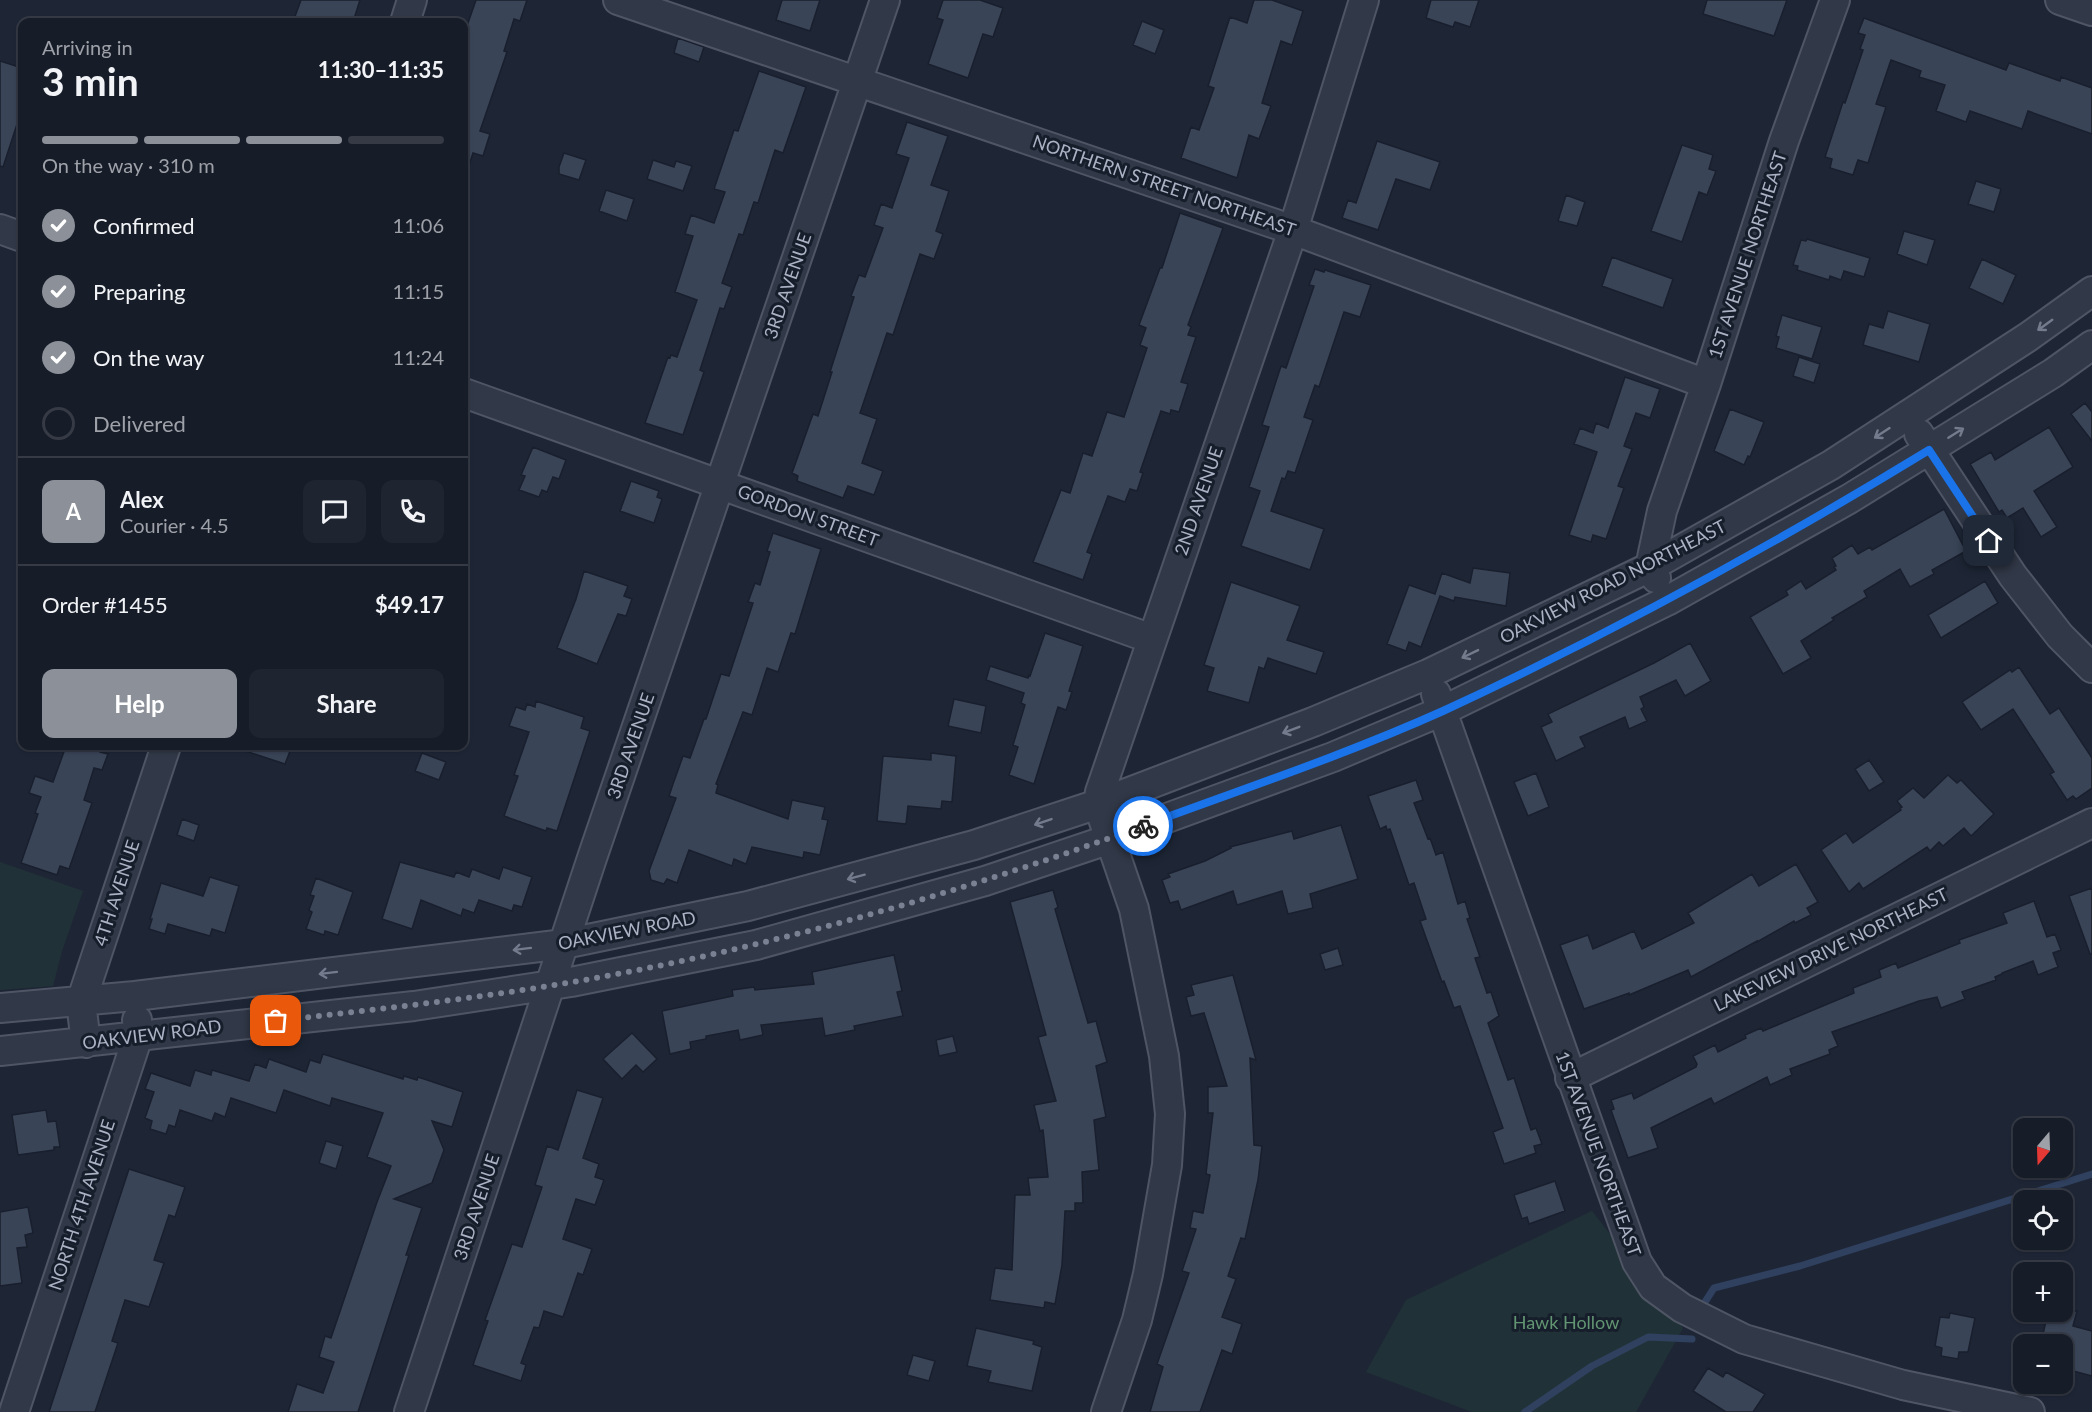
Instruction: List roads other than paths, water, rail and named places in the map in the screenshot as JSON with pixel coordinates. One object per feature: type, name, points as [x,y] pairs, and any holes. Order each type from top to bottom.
[{"type":"street","points":[[406,18],[412,0]]},
{"type":"street","name":"NORTHERN STREET NORTHEAST","points":[[618,0],[1293,230],[1706,384]]},
{"type":"street","name":"3RD AVENUE","points":[[409,1412],[564,944],[885,0]]},
{"type":"street","name":"2ND AVENUE","points":[[1098,804],[1106,772],[1293,230],[1364,0]]},
{"type":"street","name":"1ST AVENUE NORTHEAST","points":[[1650,567],[1662,511],[1706,384],[1784,141],[1834,0]]},
{"type":"street","points":[[2060,0],[2092,11]]},
{"type":"street","points":[[0,229],[18,236]]},
{"type":"street","name":"OAKVIEW ROAD NORTHEAST","points":[[1098,804],[1313,722],[1428,674],[1650,567],[1831,465],[2028,337],[2092,291]]},
{"type":"street","points":[[1110,839],[1333,757],[1442,711],[1667,601],[1849,499],[2053,373],[2092,345]]},
{"type":"street","name":"GORDON STREET","points":[[468,394],[1152,639]]},
{"type":"street","points":[[1907,416],[2013,576],[2060,636],[2092,668]]},
{"type":"street","points":[[1650,567],[1667,601]]},
{"type":"street","name":"1ST AVENUE NORTHEAST","points":[[1428,674],[1637,1262],[1653,1287],[1682,1308],[1744,1339],[1903,1385],[2030,1412]]},
{"type":"street","name":"4TH AVENUE","points":[[86,1042],[81,1002],[165,750]]},
{"type":"street","points":[[1098,804],[1134,909],[1164,1056],[1170,1114],[1167,1165],[1148,1275],[1137,1320],[1106,1412]]},
{"type":"street","name":"OAKVIEW ROAD","points":[[0,1008],[135,996],[564,944],[747,906],[974,845],[1098,804]]},
{"type":"street","name":"LAKEVIEW DRIVE NORTHEAST","points":[[1570,1078],[2092,823]]},
{"type":"street","name":"OAKVIEW ROAD","points":[[0,1052],[414,1006],[613,975],[756,945],[985,881],[1110,839]]},
{"type":"street","name":"NORTH 4TH AVENUE","points":[[14,1412],[138,1036],[135,996]]},
{"type":"waterway","points":[[1705,1302],[1714,1288],[1800,1266],[2092,1174]]},
{"type":"waterway","points":[[1525,1412],[1592,1366],[1648,1337],[1692,1339]]},
{"type":"park label","name":"Hawk Hollow","points":[[1566,1323]]}]
